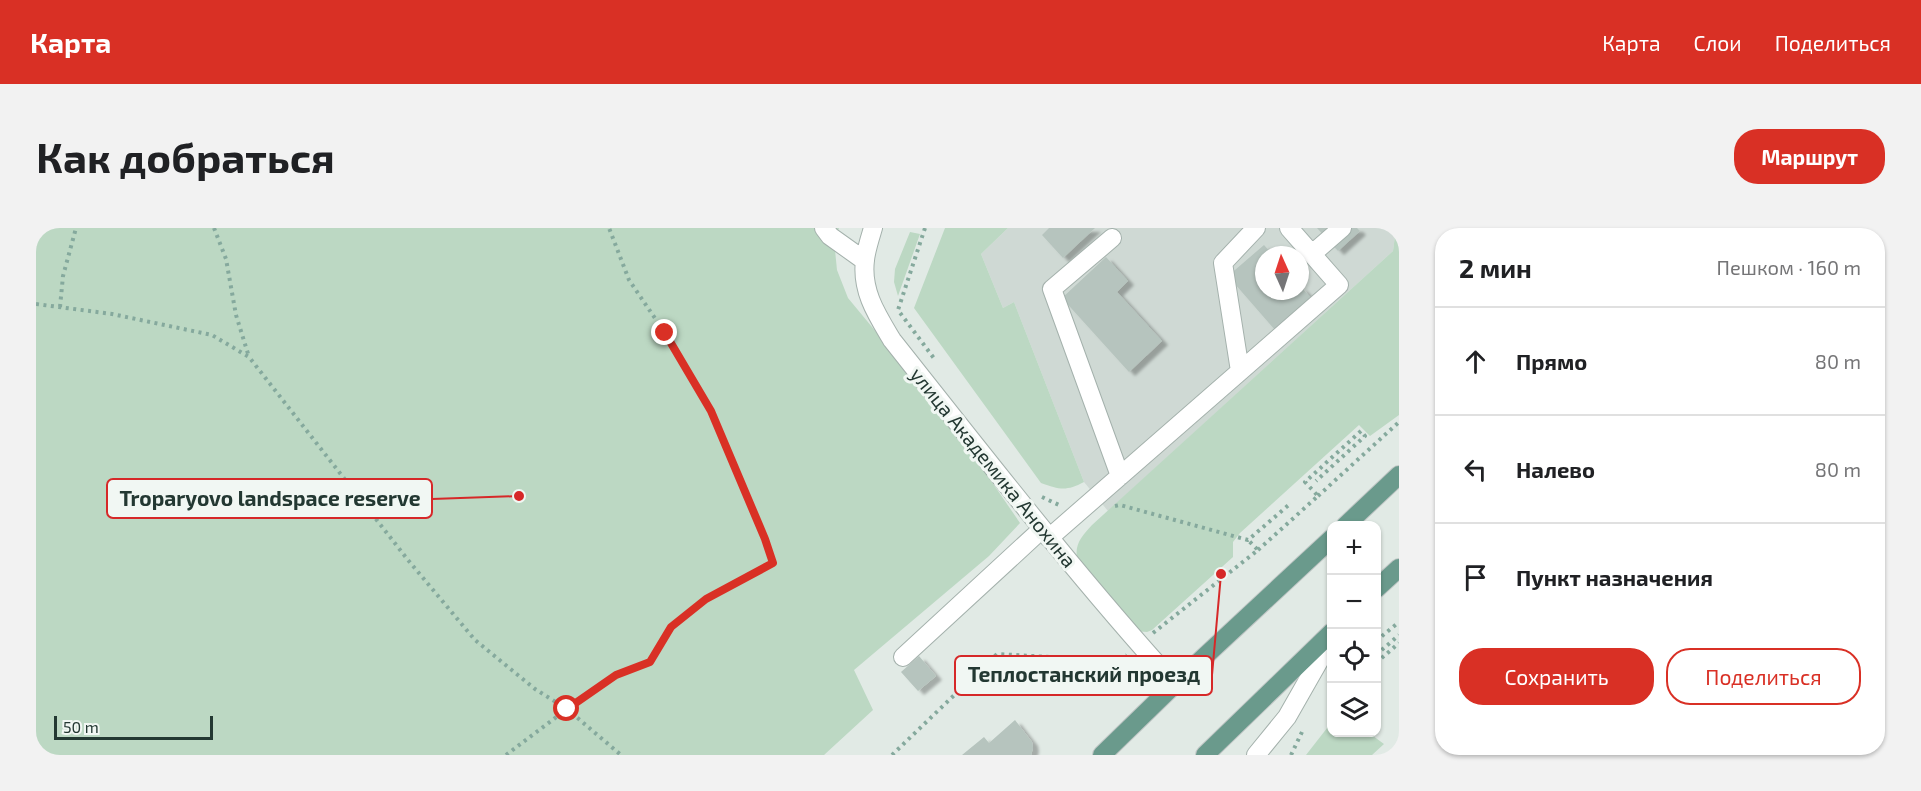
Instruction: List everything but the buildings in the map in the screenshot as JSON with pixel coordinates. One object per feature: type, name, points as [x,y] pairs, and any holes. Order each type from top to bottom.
[{"type":"main road","points":[[1349,521],[1399,476]]},
{"type":"main road","points":[[1102,755],[1327,543]]},
{"type":"main road","points":[[1381,585],[1399,568]]},
{"type":"main road","points":[[1205,755],[1327,637]]},
{"type":"street","points":[[824,228],[830,236],[865,261]]},
{"type":"street","name":"улица Академика Анохина","points":[[873,228],[865,261],[865,287],[873,308],[892,340],[1045,533],[1175,684]]},
{"type":"street","points":[[1240,371],[1223,263],[1256,228]]},
{"type":"street","points":[[1312,254],[1342,228]]},
{"type":"street","points":[[903,657],[1045,533],[1077,513],[1339,285],[1312,254],[1296,230]]},
{"type":"street","points":[[1112,238],[1052,289],[1120,476]]},
{"type":"street","points":[[1256,755],[1287,717],[1327,647]]},
{"type":"path","points":[[60,307],[63,276],[76,228]]},
{"type":"path","points":[[214,228],[226,259],[236,315],[249,357],[408,560],[475,640],[536,689],[567,709],[621,755]]},
{"type":"path","points":[[506,755],[616,675],[650,662],[671,627],[706,599],[773,563],[711,411],[665,333],[629,280],[609,228]]},
{"type":"path","points":[[925,228],[898,310],[941,368]]},
{"type":"path","points":[[36,304],[112,314],[212,335],[249,357]]},
{"type":"path","points":[[892,755],[997,654],[1120,661],[1258,550],[1399,422]]},
{"type":"path","points":[[1316,481],[1365,436],[1361,431],[1305,482],[1318,496]]},
{"type":"path","points":[[1034,493],[1077,513]]},
{"type":"path","points":[[1248,540],[1291,503]]},
{"type":"path","points":[[1109,507],[1120,505],[1248,540],[1258,550]]},
{"type":"path","points":[[1381,637],[1399,621]]},
{"type":"path","points":[[1381,651],[1399,635]]},
{"type":"path","points":[[1381,659],[1399,643]]},
{"type":"shaded area","points":[[1008,228],[1396,228],[1393,251],[1108,511],[1084,482],[1014,302],[1003,308],[981,254]]},
{"type":"green space","points":[[36,228],[839,228],[834,240],[837,270],[848,298],[915,379],[983,469],[1020,523],[989,556],[854,670],[873,710],[824,755],[36,755]]},
{"type":"green space","points":[[945,228],[1008,228],[981,254],[1003,308],[1014,302],[1084,482],[1063,488],[1041,483],[914,308]]},
{"type":"green space","points":[[1396,228],[1399,228],[1399,415],[1370,436],[1359,425],[1240,533],[1233,542],[1233,557],[1152,630],[1135,631],[1078,562],[1077,551],[1082,537],[1092,525],[1393,251]]},
{"type":"green space","points":[[910,232],[920,234],[898,296],[894,282],[895,269]]},
{"type":"green space","points":[[1327,728],[1327,737],[1374,737],[1384,744],[1372,755],[1306,755]]},
{"type":"place","name":"Troparyovo landspace reserve","points":[[519,496]]},
{"type":"place","name":"Теплостанский проезд","points":[[1221,574]]},
{"type":"route","points":[[567,709],[616,675],[650,662],[671,627],[706,599],[773,563],[711,411],[665,333]]}]
